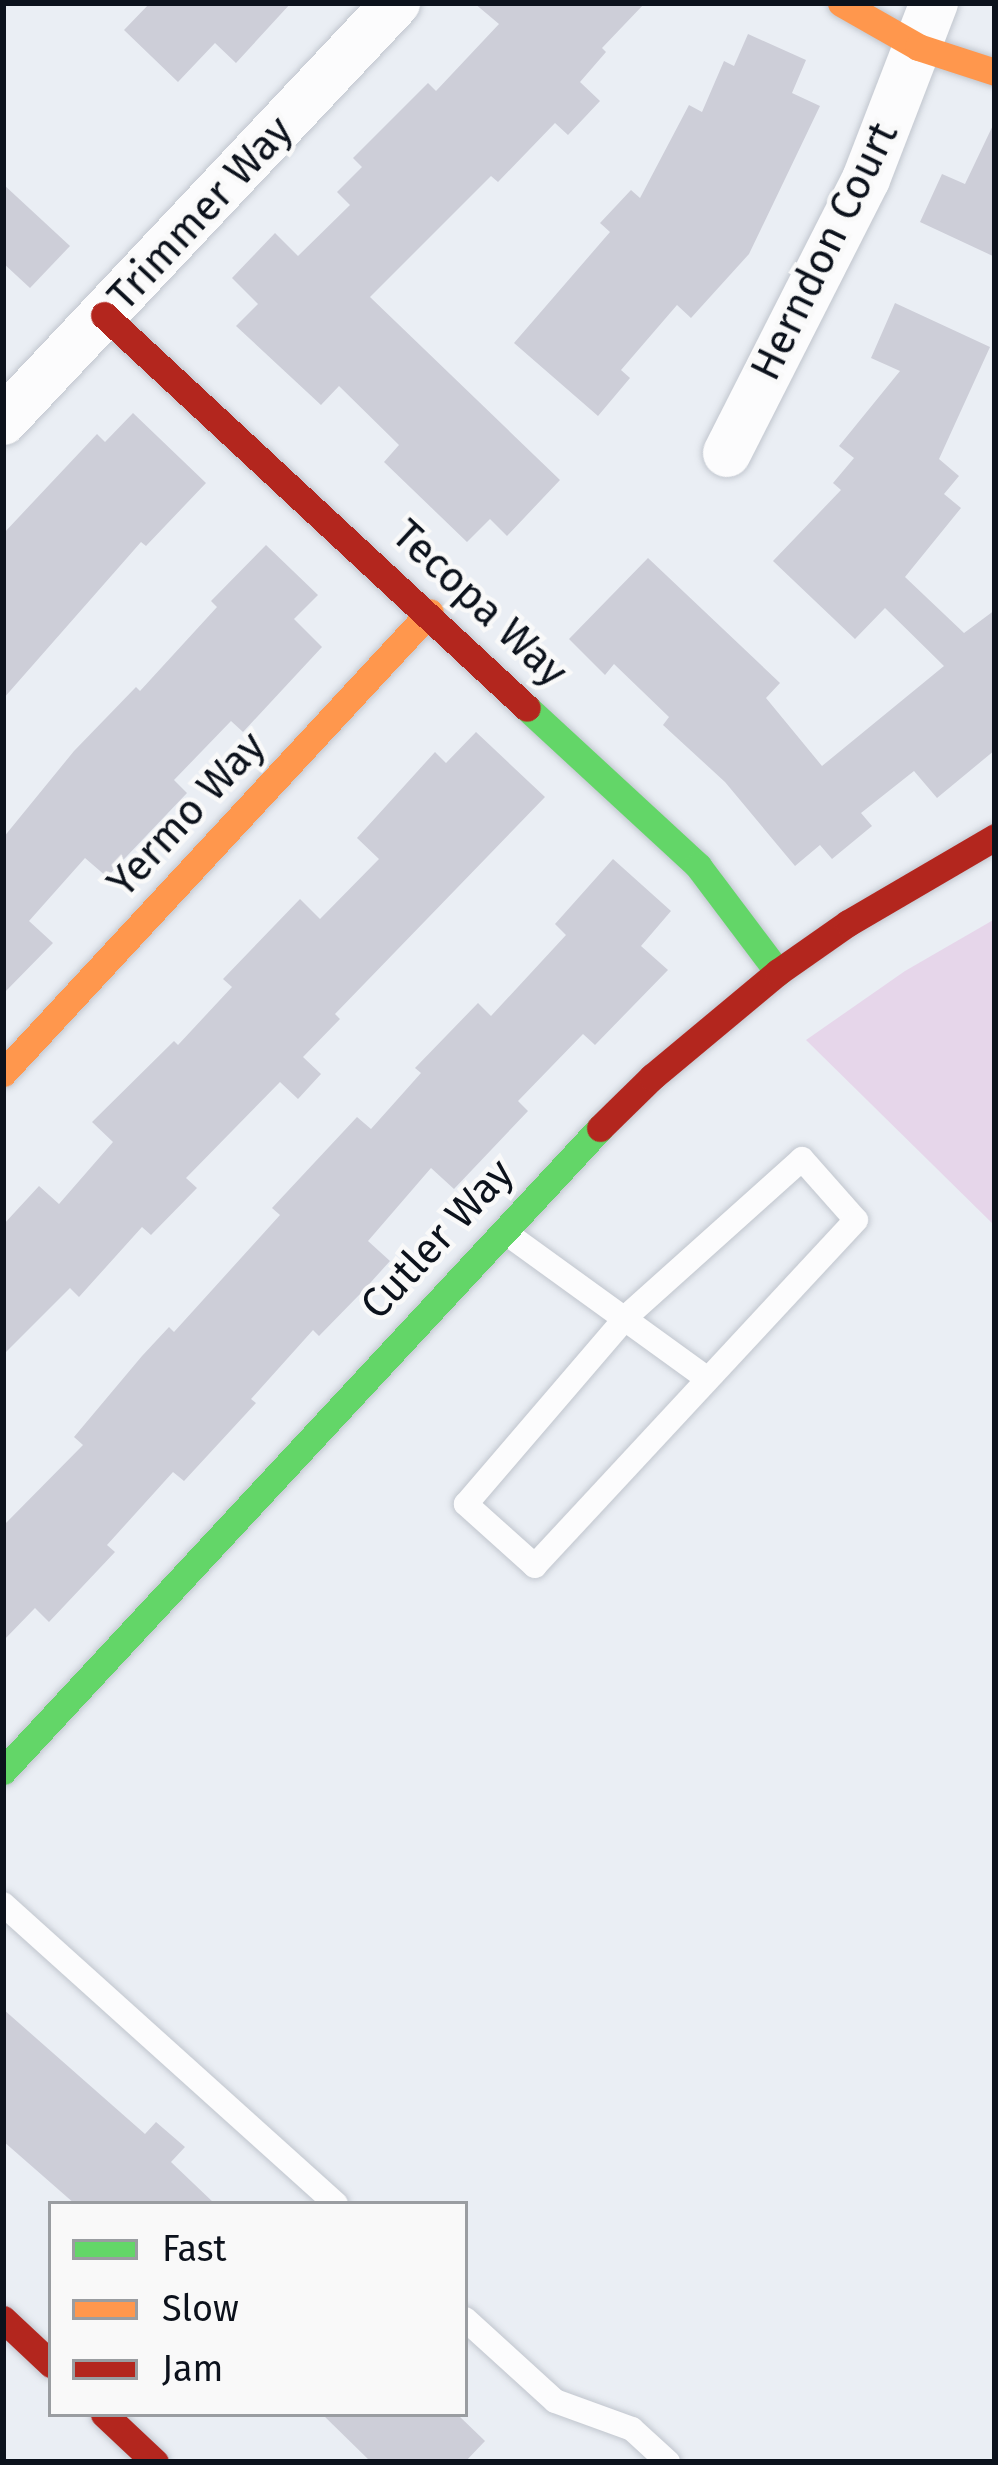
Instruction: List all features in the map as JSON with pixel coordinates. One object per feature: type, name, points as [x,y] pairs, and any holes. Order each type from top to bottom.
[{"type":"street","name":"Trimmer Way","points":[[3,421],[396,3]]},
{"type":"street","points":[[841,3],[926,25],[995,72]]},
{"type":"street","name":"Herndon Court","points":[[728,453],[856,199],[926,25]]},
{"type":"street","name":"Tecopa Way","points":[[104,315],[430,612],[698,866],[778,972]]},
{"type":"street","name":"Yermo Way","points":[[3,1073],[430,612]]},
{"type":"street","name":"Cutler Way","points":[[3,1771],[503,1230],[652,1077],[778,972],[863,913],[995,837]]},
{"type":"street","points":[[3,2319],[48,2361]]},
{"type":"street","points":[[107,2417],[154,2462]]},
{"type":"lane","points":[[802,1159],[856,1220],[535,1566],[466,1504],[627,1316],[802,1159]]},
{"type":"lane","points":[[503,1230],[708,1379]]},
{"type":"lane","points":[[3,1904],[334,2201]]},
{"type":"lane","points":[[468,2323],[556,2401],[632,2429],[668,2462]]},
{"type":"shaded area","points":[[995,919],[995,1226],[806,1040],[905,971]]},
{"type":"building","points":[[150,3],[291,3],[236,63],[215,43],[178,82],[124,30]]},
{"type":"building","points":[[474,3],[645,3],[602,48],[606,52],[580,82],[600,101],[568,135],[555,123],[498,182],[491,176],[370,297],[560,480],[507,536],[490,519],[467,542],[384,462],[399,445],[339,386],[321,405],[236,326],[258,304],[232,278],[275,233],[298,256],[350,205],[337,192],[362,167],[353,158],[428,83],[436,91],[499,24]]},
{"type":"building","points":[[748,34],[806,60],[792,93],[820,106],[749,254],[691,318],[677,305],[621,370],[630,378],[598,416],[514,343],[610,232],[600,223],[631,190],[640,198],[689,105],[702,112],[724,61],[734,66]]},
{"type":"building","points":[[995,121],[995,257],[920,222],[942,174],[965,184]]},
{"type":"building","points":[[3,184],[70,246],[30,288],[3,263]]},
{"type":"building","points":[[895,303],[990,347],[939,459],[959,476],[944,494],[961,508],[905,577],[964,633],[995,610],[995,750],[937,798],[914,771],[861,813],[872,826],[832,859],[820,845],[795,866],[725,782],[663,725],[669,717],[614,664],[605,675],[569,639],[648,558],[780,683],[766,698],[822,766],[944,666],[885,608],[855,639],[773,561],[841,490],[833,483],[854,458],[839,446],[900,371],[871,358]]},
{"type":"building","points":[[133,413],[206,483],[146,546],[141,542],[3,699],[3,534],[97,434],[105,442]]},
{"type":"building","points":[[266,545],[318,595],[294,619],[322,647],[243,732],[231,721],[174,780],[187,793],[107,877],[85,858],[29,921],[53,943],[3,994],[3,838],[74,751],[136,687],[140,691],[217,607],[211,601]]},
{"type":"building","points":[[476,732],[545,797],[335,1014],[340,1019],[303,1057],[321,1074],[298,1099],[280,1082],[186,1178],[197,1188],[151,1235],[142,1227],[79,1297],[70,1288],[3,1355],[3,1225],[39,1186],[59,1204],[113,1142],[92,1122],[174,1041],[178,1045],[232,987],[223,979],[300,899],[320,919],[379,859],[357,838],[435,752],[446,763]]},
{"type":"building","points":[[613,859],[671,911],[641,946],[668,970],[595,1045],[583,1034],[518,1101],[528,1111],[454,1189],[431,1168],[368,1241],[390,1261],[362,1292],[319,1336],[313,1330],[251,1399],[256,1403],[184,1481],[173,1472],[107,1545],[115,1552],[49,1622],[35,1608],[3,1641],[3,1526],[83,1445],[74,1437],[142,1356],[169,1327],[174,1332],[280,1215],[272,1208],[357,1117],[371,1129],[421,1073],[415,1068],[478,1003],[491,1016],[566,935],[555,924]]},
{"type":"building","points":[[3,2009],[145,2134],[156,2122],[185,2147],[171,2162],[212,2201],[72,2201],[3,2141]]},
{"type":"building","points":[[325,2417],[460,2417],[485,2441],[465,2462],[371,2462]]},
{"type":"traffic: fast","points":[[527,708],[698,866],[778,972]]},
{"type":"traffic: fast","points":[[3,1771],[600,1128]]},
{"type":"traffic: slow","points":[[841,3],[918,47],[995,72]]},
{"type":"traffic: slow","points":[[3,1073],[430,612]]},
{"type":"traffic: jam","points":[[104,315],[527,708]]},
{"type":"traffic: jam","points":[[600,1128],[652,1077],[778,972],[848,923],[995,837]]},
{"type":"traffic: jam","points":[[3,2319],[48,2361]]},
{"type":"traffic: jam","points":[[107,2417],[155,2462]]}]
